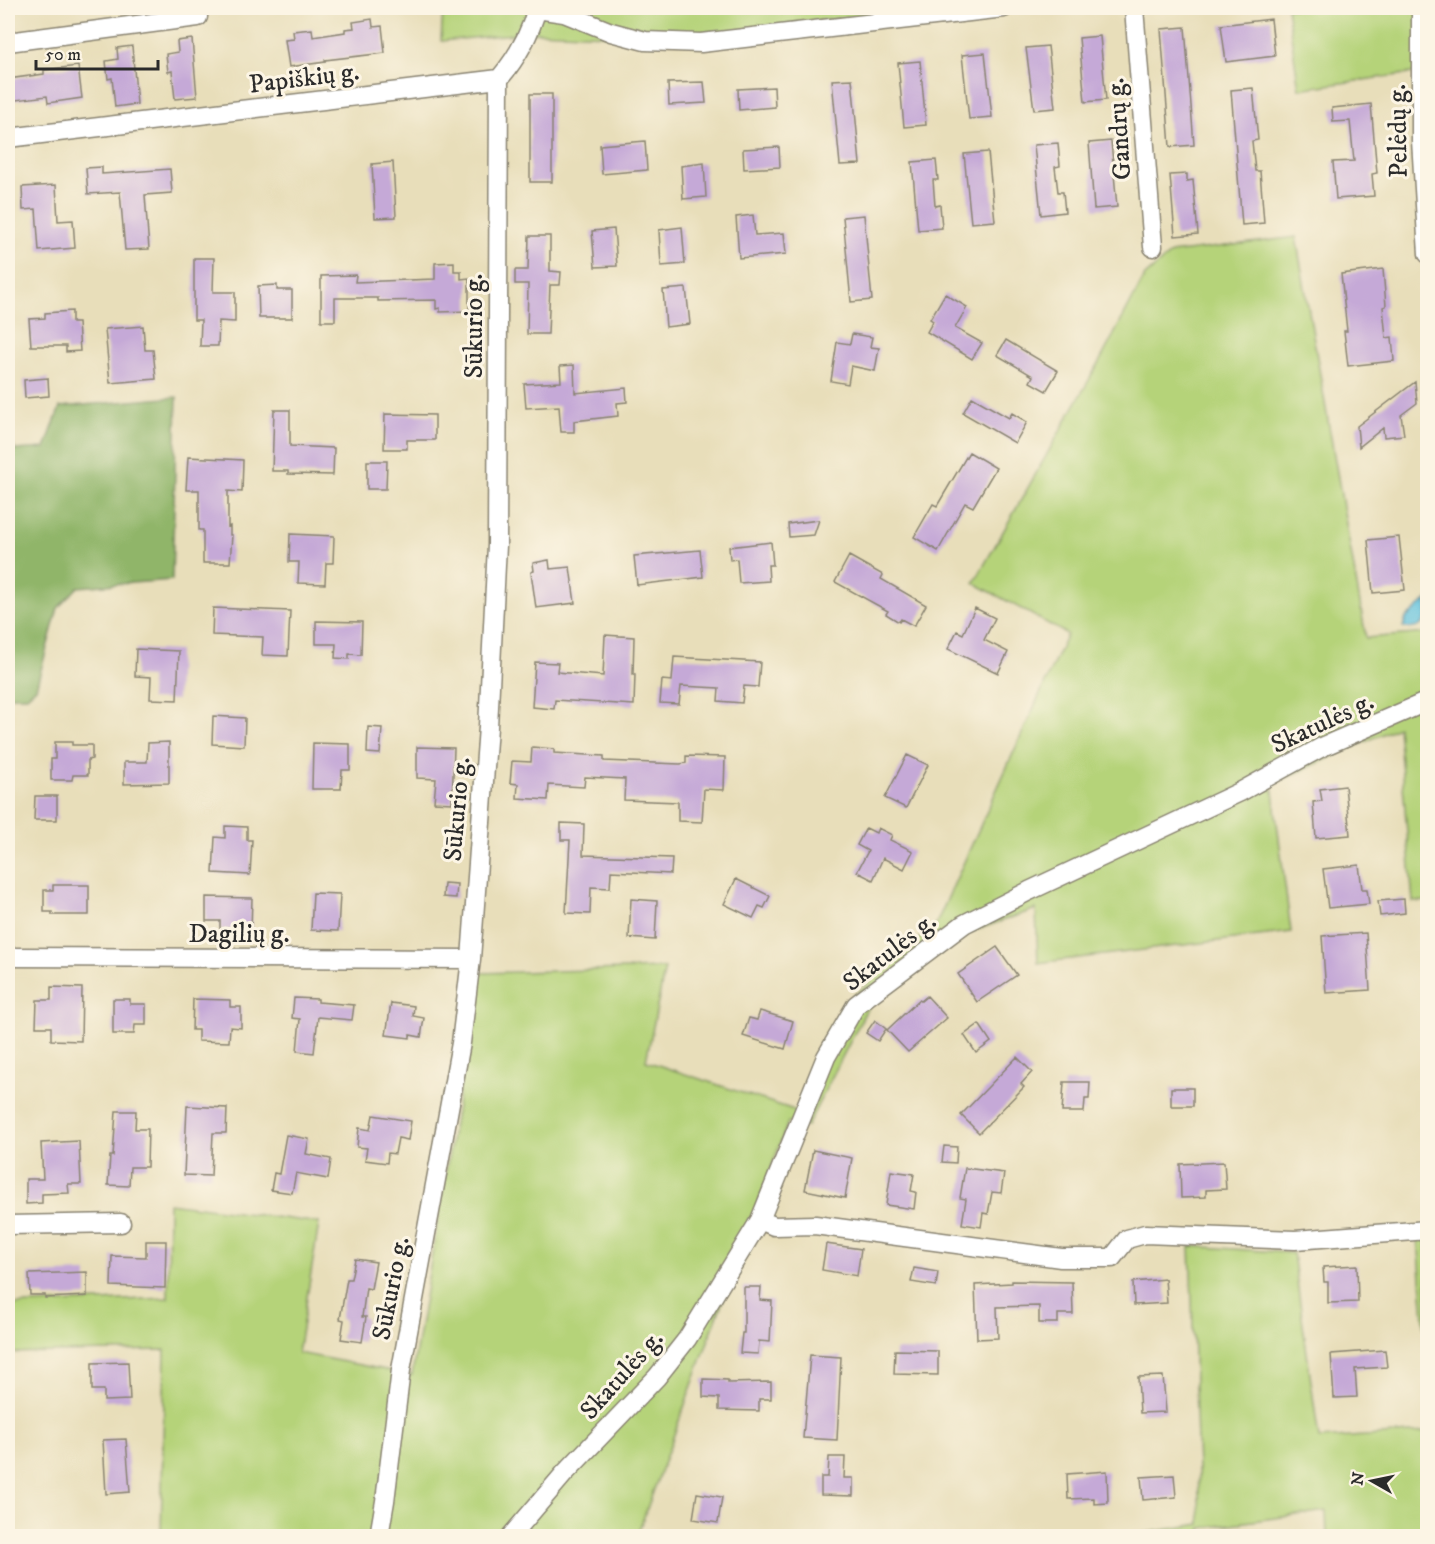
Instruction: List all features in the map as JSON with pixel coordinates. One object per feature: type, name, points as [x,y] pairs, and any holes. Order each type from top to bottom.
[{"type":"street","points":[[8,42],[198,17],[197,8]]},
{"type":"street","points":[[499,79],[514,61],[533,22],[537,8],[564,13],[611,32],[645,41],[701,43],[1004,8]]},
{"type":"street","name":"Gandrų g.","points":[[1134,8],[1153,247]]},
{"type":"street","name":"Pelėdų g.","points":[[1421,8],[1421,140],[1428,254]]},
{"type":"street","name":"Papiškių g.","points":[[8,138],[499,79]]},
{"type":"street","name":"Sūkurio g.","points":[[378,1536],[385,1501],[401,1370],[461,1043],[471,959],[488,728],[498,545],[499,79]]},
{"type":"street","name":"Skatulės g.","points":[[511,1536],[564,1474],[657,1377],[687,1339],[760,1220],[826,1057],[856,1005],[964,924],[1240,792],[1322,747],[1428,701]]},
{"type":"street","name":"Dagilių g.","points":[[8,957],[471,959]]},
{"type":"street","points":[[760,1220],[774,1226],[815,1225],[1060,1258],[1112,1258],[1128,1239],[1145,1234],[1295,1240],[1428,1230]]},
{"type":"street","points":[[8,1225],[121,1223]]},
{"type":"green space","points":[[443,8],[928,8],[681,38],[536,32],[441,41]]},
{"type":"green space","points":[[1287,8],[1427,8],[1427,71],[1299,89]]},
{"type":"green space","points":[[1296,237],[1366,638],[1427,633],[1427,901],[1413,902],[1398,727],[1272,784],[1291,932],[1038,963],[1036,909],[967,933],[871,1001],[807,1126],[788,1122],[637,1536],[161,1536],[165,1350],[8,1353],[8,1305],[168,1298],[169,1203],[319,1223],[298,1353],[412,1375],[479,973],[665,968],[646,1061],[797,1111],[848,1001],[936,924],[1067,634],[974,583],[1102,357],[1145,276],[1171,253]]},
{"type":"green space","points":[[177,397],[172,580],[78,587],[58,608],[36,688],[27,696],[8,696],[8,430],[15,450],[45,448],[60,407]]},
{"type":"green space","points":[[1418,1237],[1427,1238],[1427,1362]]},
{"type":"green space","points":[[1190,1246],[1293,1253],[1319,1439],[1427,1432],[1428,1515],[1424,1515],[1425,1536],[1327,1536],[1326,1511],[1202,1528],[1201,1536],[1053,1536],[1138,1534],[1200,1524]]},
{"type":"water","points":[[1427,600],[1426,618],[1421,626],[1403,627],[1406,618]]},
{"type":"building","points":[[372,19],[373,27],[382,26],[385,53],[289,67],[285,40],[294,39],[293,31],[312,29],[313,37],[345,32],[345,29],[354,28],[353,22]]},
{"type":"building","points":[[1271,19],[1275,56],[1226,62],[1221,25]]},
{"type":"building","points":[[1185,27],[1194,145],[1170,147],[1161,29]]},
{"type":"building","points":[[1100,36],[1106,100],[1085,102],[1079,38]]},
{"type":"building","points":[[192,39],[197,97],[175,99],[172,71],[168,72],[166,54],[178,52],[177,41]]},
{"type":"building","points":[[132,46],[137,104],[115,107],[112,78],[108,79],[106,61],[118,59],[117,48]]},
{"type":"building","points":[[1048,46],[1055,108],[1034,110],[1026,48]]},
{"type":"building","points":[[985,53],[992,117],[969,119],[962,55]]},
{"type":"building","points":[[920,61],[926,125],[904,127],[898,63]]},
{"type":"building","points":[[78,66],[82,98],[48,103],[47,96],[8,101],[8,79],[44,74],[44,70]]},
{"type":"building","points":[[852,79],[860,164],[840,165],[832,80]]},
{"type":"building","points":[[704,82],[706,103],[669,105],[668,83]]},
{"type":"building","points":[[774,87],[775,107],[739,110],[738,89]]},
{"type":"building","points":[[1253,88],[1258,140],[1252,141],[1255,171],[1260,171],[1264,223],[1242,225],[1231,90]]},
{"type":"building","points":[[530,94],[552,94],[552,182],[530,182]]},
{"type":"building","points":[[1371,104],[1377,173],[1372,174],[1374,196],[1336,199],[1333,162],[1354,161],[1350,121],[1333,122],[1332,108]]},
{"type":"building","points":[[645,141],[647,170],[602,174],[600,145]]},
{"type":"building","points":[[1111,141],[1117,207],[1094,209],[1089,143]]},
{"type":"building","points":[[1058,143],[1060,166],[1055,167],[1058,192],[1063,192],[1065,212],[1041,215],[1034,145]]},
{"type":"building","points":[[779,147],[780,167],[744,169],[743,149]]},
{"type":"building","points":[[988,152],[995,221],[971,223],[964,154]]},
{"type":"building","points":[[936,160],[938,180],[933,180],[935,206],[940,205],[942,228],[918,230],[912,162]]},
{"type":"building","points":[[393,162],[396,217],[375,218],[372,164]]},
{"type":"building","points":[[704,163],[706,197],[683,199],[681,166]]},
{"type":"building","points":[[102,167],[102,174],[170,169],[172,193],[145,195],[149,249],[125,250],[120,192],[88,194],[86,168]]},
{"type":"building","points":[[1187,174],[1187,181],[1193,180],[1198,234],[1175,236],[1170,175]]},
{"type":"building","points":[[56,185],[58,221],[73,220],[75,248],[39,251],[36,209],[23,210],[22,187]]},
{"type":"building","points":[[753,215],[755,235],[784,233],[786,254],[739,258],[736,217]]},
{"type":"building","points":[[864,215],[872,300],[851,302],[843,217]]},
{"type":"building","points":[[682,227],[685,264],[661,266],[659,230]]},
{"type":"building","points":[[614,229],[617,266],[595,267],[592,231]]},
{"type":"building","points":[[529,236],[550,236],[550,271],[561,272],[560,285],[550,285],[548,334],[527,334],[528,284],[515,284],[515,270],[528,270]]},
{"type":"building","points":[[194,258],[214,258],[213,292],[235,292],[235,322],[219,321],[218,346],[200,346],[201,320],[194,320]]},
{"type":"building","points":[[454,262],[454,271],[461,271],[461,279],[469,278],[469,311],[440,312],[440,308],[436,309],[436,300],[378,301],[378,298],[335,298],[335,321],[321,321],[321,276],[356,275],[355,282],[435,279],[435,263]]},
{"type":"building","points":[[1383,269],[1386,338],[1392,337],[1394,361],[1348,366],[1341,274]]},
{"type":"building","points":[[277,285],[277,290],[292,290],[292,318],[259,318],[258,286]]},
{"type":"building","points":[[686,288],[690,324],[666,327],[663,290]]},
{"type":"building","points":[[945,294],[967,307],[955,328],[982,343],[972,359],[927,332],[933,321],[930,319]]},
{"type":"building","points":[[72,311],[72,323],[78,323],[80,351],[66,352],[66,346],[31,346],[29,319],[45,318],[45,313]]},
{"type":"building","points":[[143,326],[145,350],[153,350],[156,379],[110,383],[105,329]]},
{"type":"building","points":[[852,334],[872,337],[870,347],[879,348],[875,371],[851,366],[848,384],[831,381],[837,342],[850,344]]},
{"type":"building","points":[[1006,340],[1058,371],[1046,391],[1030,382],[1033,376],[997,355]]},
{"type":"building","points":[[574,365],[575,393],[626,388],[627,402],[617,403],[618,416],[574,421],[574,432],[561,432],[559,406],[526,408],[524,384],[561,382],[560,366]]},
{"type":"building","points":[[48,378],[49,396],[25,398],[24,380]]},
{"type":"building","points":[[1415,382],[1417,403],[1401,415],[1404,435],[1384,437],[1383,428],[1359,447],[1357,426]]},
{"type":"building","points":[[972,397],[1009,418],[1012,413],[1027,422],[1015,443],[963,413]]},
{"type":"building","points":[[274,410],[290,410],[290,446],[334,448],[333,475],[288,474],[288,471],[272,471]]},
{"type":"building","points":[[385,414],[435,415],[435,440],[407,440],[407,449],[384,449]]},
{"type":"building","points":[[969,452],[996,468],[973,507],[965,503],[938,551],[914,537],[933,504],[937,506]]},
{"type":"building","points":[[188,457],[243,460],[242,492],[228,491],[228,527],[230,526],[230,535],[232,535],[230,563],[203,563],[203,530],[199,530],[199,490],[186,490]]},
{"type":"building","points":[[367,461],[387,461],[386,489],[367,489]]},
{"type":"building","points":[[819,520],[814,535],[789,537],[788,524]]},
{"type":"building","points":[[290,534],[334,536],[333,563],[326,563],[325,584],[298,583],[299,562],[289,562]]},
{"type":"building","points":[[1399,537],[1405,590],[1373,593],[1368,540]]},
{"type":"building","points":[[771,542],[773,565],[768,565],[769,581],[739,583],[737,559],[730,560],[729,547]]},
{"type":"building","points":[[700,550],[703,577],[637,585],[634,556]]},
{"type":"building","points":[[849,556],[883,575],[881,579],[926,605],[914,626],[901,619],[899,622],[886,614],[888,611],[835,582]]},
{"type":"building","points":[[549,560],[550,569],[570,567],[575,603],[536,608],[531,572],[534,571],[533,563]]},
{"type":"building","points":[[213,608],[290,611],[288,656],[262,655],[263,637],[212,635]]},
{"type":"building","points":[[975,608],[995,618],[984,640],[1008,652],[998,673],[948,649],[957,631],[963,634]]},
{"type":"building","points":[[316,621],[362,622],[361,655],[349,654],[349,659],[335,658],[336,644],[316,644]]},
{"type":"building","points":[[605,635],[634,637],[634,705],[555,700],[554,709],[532,707],[535,662],[558,663],[557,672],[603,676]]},
{"type":"building","points":[[136,649],[179,651],[177,700],[150,699],[151,677],[135,676]]},
{"type":"building","points":[[674,657],[760,662],[758,687],[744,686],[742,703],[718,701],[719,688],[681,686],[679,704],[660,703],[662,680],[672,681]]},
{"type":"building","points":[[213,716],[245,718],[244,746],[212,744]]},
{"type":"building","points":[[368,727],[382,728],[380,754],[367,753]]},
{"type":"building","points":[[55,742],[92,745],[92,759],[88,760],[88,775],[73,775],[72,780],[51,780],[51,759],[55,759]]},
{"type":"building","points":[[169,742],[169,783],[124,784],[124,762],[147,762],[148,743]]},
{"type":"building","points":[[313,743],[350,744],[350,770],[342,770],[341,789],[312,789]]},
{"type":"building","points":[[417,747],[454,748],[452,803],[434,802],[436,779],[417,778]]},
{"type":"building","points":[[532,747],[554,749],[554,753],[604,756],[604,761],[680,764],[686,763],[686,756],[725,757],[724,790],[704,789],[702,822],[678,821],[678,802],[624,800],[625,779],[585,777],[584,787],[549,785],[548,800],[517,798],[518,784],[510,783],[512,761],[531,762]]},
{"type":"building","points":[[907,755],[928,765],[906,808],[885,798]]},
{"type":"building","points":[[1345,786],[1350,835],[1316,838],[1313,802],[1322,801],[1320,789]]},
{"type":"building","points":[[35,796],[57,796],[57,820],[34,820]]},
{"type":"building","points":[[561,823],[584,824],[583,855],[672,858],[671,874],[611,871],[610,888],[591,887],[590,914],[566,913],[570,840],[561,840]]},
{"type":"building","points":[[225,826],[247,827],[247,840],[252,840],[250,875],[213,873],[215,837],[225,838]]},
{"type":"building","points":[[866,828],[876,833],[878,828],[892,835],[890,840],[913,851],[904,869],[883,858],[873,880],[857,872],[868,851],[857,845]]},
{"type":"building","points":[[1359,865],[1362,889],[1367,889],[1369,904],[1328,908],[1323,869]]},
{"type":"building","points":[[736,879],[770,896],[764,908],[759,906],[753,918],[724,904]]},
{"type":"building","points":[[444,883],[457,884],[456,898],[443,897]]},
{"type":"building","points":[[53,885],[89,885],[89,915],[52,915],[52,912],[44,912],[44,890],[53,890]]},
{"type":"building","points":[[313,893],[340,894],[338,931],[311,930]]},
{"type":"building","points":[[206,897],[252,898],[251,930],[220,929],[220,921],[206,921]]},
{"type":"building","points":[[631,899],[657,901],[655,940],[629,938]]},
{"type":"building","points":[[1404,899],[1405,913],[1380,916],[1378,901]]},
{"type":"building","points":[[1366,933],[1370,990],[1326,993],[1322,936]]},
{"type":"building","points":[[997,947],[1017,975],[977,1002],[958,974]]},
{"type":"building","points":[[51,987],[82,988],[81,1041],[51,1040],[51,1027],[36,1027],[37,1000],[51,1000]]},
{"type":"building","points":[[927,996],[947,1018],[908,1052],[887,1030],[919,1000]]},
{"type":"building","points":[[294,998],[354,1005],[352,1020],[318,1017],[314,1053],[297,1051],[300,1019],[292,1018]]},
{"type":"building","points":[[113,999],[130,999],[130,1004],[146,1004],[146,1025],[135,1025],[134,1034],[113,1034]]},
{"type":"building","points":[[193,999],[230,1000],[230,1007],[241,1007],[241,1028],[230,1027],[229,1042],[198,1041],[198,1030],[192,1030]]},
{"type":"building","points":[[391,1003],[414,1006],[413,1016],[424,1018],[421,1037],[386,1035]]},
{"type":"building","points":[[760,1011],[793,1021],[785,1049],[743,1036],[749,1018],[757,1020]]},
{"type":"building","points":[[875,1020],[886,1029],[878,1041],[866,1033]]},
{"type":"building","points":[[979,1024],[991,1042],[976,1053],[964,1035]]},
{"type":"building","points":[[1017,1057],[1032,1072],[1021,1084],[1024,1087],[979,1133],[961,1115]]},
{"type":"building","points":[[1064,1082],[1090,1082],[1089,1099],[1085,1099],[1084,1112],[1062,1112]]},
{"type":"building","points":[[1171,1088],[1193,1088],[1193,1106],[1171,1106]]},
{"type":"building","points":[[187,1106],[227,1108],[226,1133],[213,1133],[211,1176],[184,1175]]},
{"type":"building","points":[[116,1111],[136,1111],[135,1129],[148,1129],[147,1167],[130,1167],[129,1186],[108,1185],[110,1156],[113,1156]]},
{"type":"building","points":[[373,1115],[411,1121],[408,1140],[398,1138],[395,1154],[388,1153],[387,1163],[365,1160],[367,1148],[357,1147],[359,1128],[370,1130]]},
{"type":"building","points":[[286,1135],[309,1139],[306,1154],[331,1159],[328,1179],[296,1173],[292,1193],[271,1190],[274,1173],[279,1174]]},
{"type":"building","points":[[79,1141],[81,1184],[68,1184],[69,1193],[42,1194],[42,1203],[26,1204],[26,1179],[43,1179],[41,1143]]},
{"type":"building","points":[[944,1146],[957,1147],[956,1163],[942,1162]]},
{"type":"building","points":[[813,1150],[852,1158],[845,1198],[805,1190]]},
{"type":"building","points":[[1224,1162],[1226,1189],[1206,1190],[1206,1197],[1181,1198],[1180,1164]]},
{"type":"building","points":[[965,1168],[1004,1173],[1001,1193],[992,1192],[988,1214],[983,1213],[981,1227],[962,1224],[966,1199],[960,1198]]},
{"type":"building","points":[[891,1171],[914,1174],[911,1191],[916,1192],[914,1209],[886,1205]]},
{"type":"building","points":[[146,1241],[166,1241],[165,1288],[111,1286],[112,1256],[146,1257]]},
{"type":"building","points":[[826,1244],[861,1249],[857,1276],[822,1270]]},
{"type":"building","points":[[355,1259],[376,1262],[371,1289],[366,1288],[362,1317],[366,1317],[362,1342],[341,1339],[344,1320],[340,1319],[347,1279],[351,1279]]},
{"type":"building","points":[[1357,1265],[1358,1302],[1328,1303],[1328,1282],[1324,1282],[1323,1267]]},
{"type":"building","points":[[914,1268],[938,1272],[936,1286],[911,1282]]},
{"type":"building","points":[[87,1272],[87,1296],[45,1298],[45,1295],[30,1295],[29,1274]]},
{"type":"building","points":[[1165,1279],[1167,1303],[1134,1305],[1133,1282]]},
{"type":"building","points":[[1012,1281],[1072,1282],[1073,1314],[1058,1314],[1058,1323],[1039,1323],[1039,1306],[997,1307],[998,1338],[977,1339],[975,1285],[1012,1283]]},
{"type":"building","points":[[744,1287],[761,1287],[760,1300],[772,1301],[770,1342],[759,1341],[758,1354],[740,1353],[742,1333],[744,1333]]},
{"type":"building","points":[[895,1350],[938,1351],[938,1375],[894,1374]]},
{"type":"building","points":[[1385,1350],[1387,1367],[1355,1369],[1357,1397],[1334,1398],[1331,1354]]},
{"type":"building","points":[[810,1355],[841,1357],[837,1440],[803,1438]]},
{"type":"building","points":[[128,1362],[130,1400],[104,1401],[104,1390],[92,1390],[92,1363]]},
{"type":"building","points":[[1163,1376],[1166,1412],[1140,1413],[1138,1377]]},
{"type":"building","points":[[703,1379],[728,1380],[728,1383],[771,1382],[771,1399],[759,1399],[759,1411],[719,1410],[719,1398],[703,1397]]},
{"type":"building","points":[[126,1439],[130,1492],[106,1494],[103,1440]]},
{"type":"building","points":[[829,1457],[845,1457],[844,1478],[853,1478],[853,1496],[821,1495],[821,1477],[828,1477]]},
{"type":"building","points":[[1107,1471],[1108,1503],[1094,1504],[1094,1498],[1068,1499],[1067,1474]]},
{"type":"building","points":[[1174,1475],[1176,1497],[1143,1500],[1141,1477]]},
{"type":"building","points":[[697,1493],[722,1497],[718,1523],[693,1519]]}]
